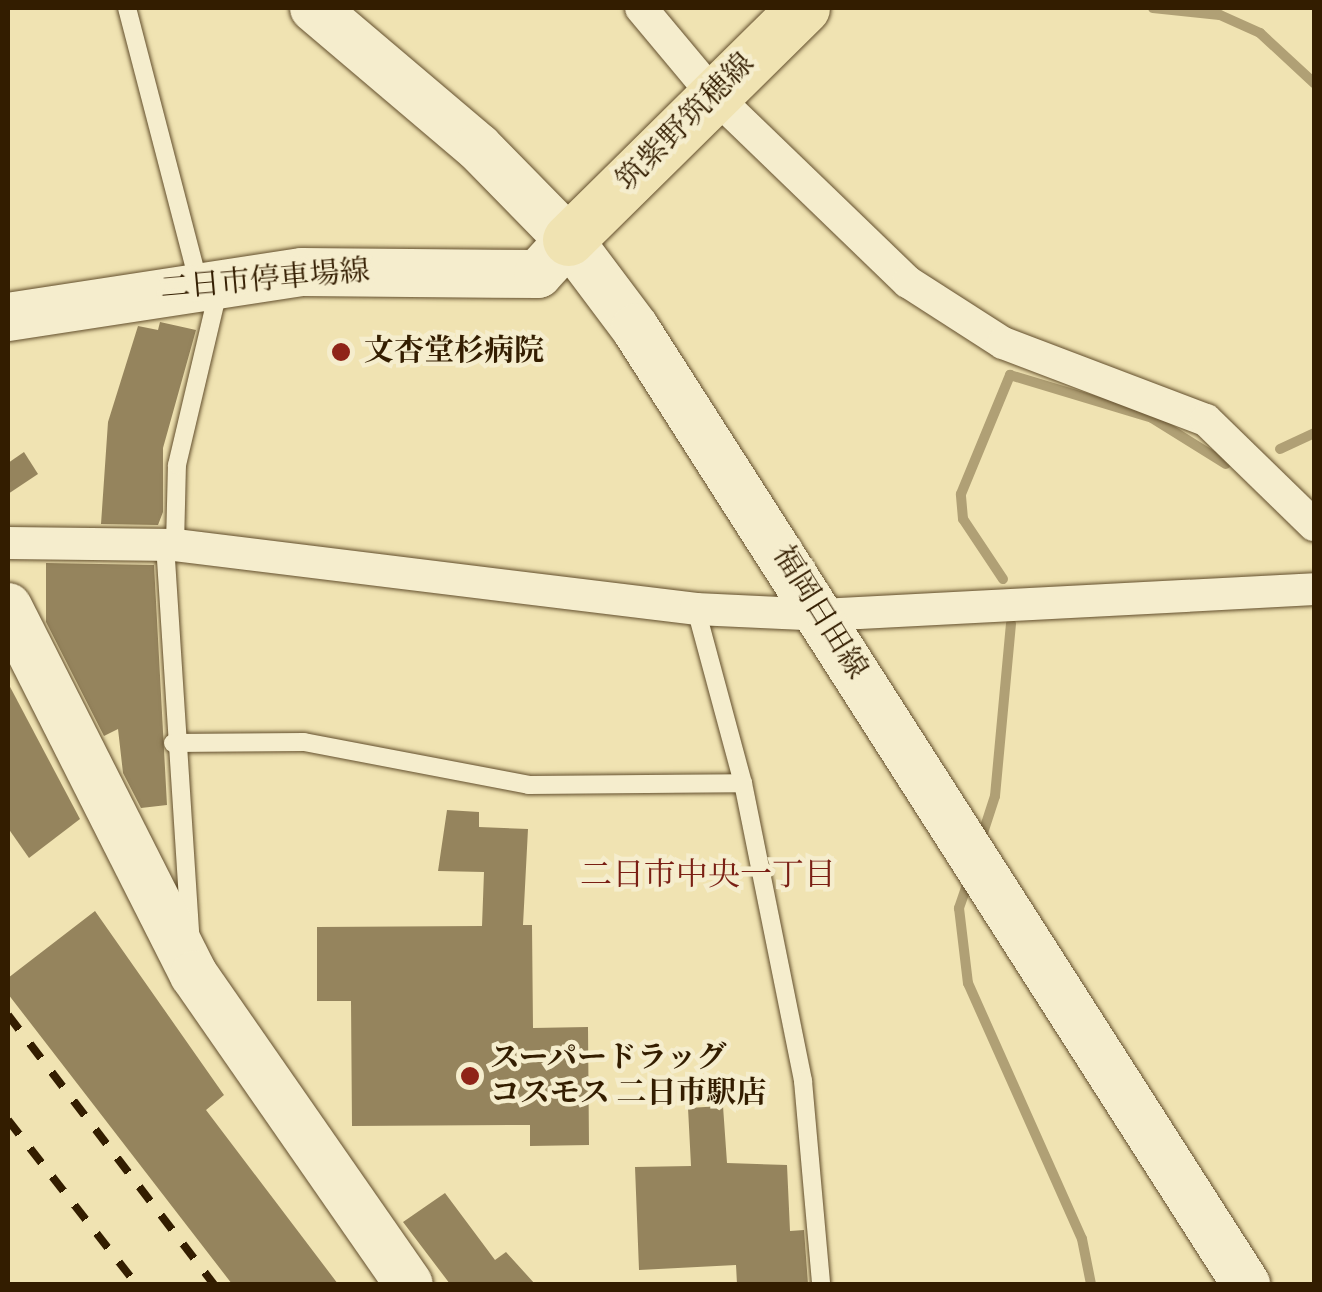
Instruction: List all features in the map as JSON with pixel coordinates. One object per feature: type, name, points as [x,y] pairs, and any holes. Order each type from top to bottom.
[{"type":"main road","name":"福岡日田線","points":[[314,8],[381,56],[569,240],[820,615],[1246,1284]]},
{"type":"main road","name":"筑紫野筑穂線","points":[[569,240],[804,8]]},
{"type":"main road","name":"二日市停車場線","points":[[8,316],[302,272],[538,274],[569,240]]},
{"type":"main road","points":[[8,607],[194,975],[408,1284]]},
{"type":"street","points":[[641,8],[713,94],[908,282],[1003,343],[1206,420],[1314,525]]},
{"type":"street","points":[[8,542],[170,545],[696,609],[820,615],[1314,590]]},
{"type":"lane","points":[[127,8],[210,283],[177,465],[170,545],[174,743],[194,975]]},
{"type":"lane","points":[[696,609],[743,783],[803,1082],[822,1284]]},
{"type":"lane","points":[[174,743],[304,742],[529,785],[743,783]]},
{"type":"building","points":[[160,322],[196,330],[163,448],[163,512],[158,525],[101,524],[108,422],[138,326],[158,330]]},
{"type":"building","points":[[24,452],[38,474],[8,494],[8,463]]},
{"type":"building","points":[[46,563],[154,565],[167,805],[141,808],[123,773],[118,729],[104,736],[46,622]]},
{"type":"building","points":[[8,683],[80,819],[29,858],[8,828]]},
{"type":"building","name":"スーパードラッグ コスモス 二日市駅店","points":[[447,810],[479,812],[479,827],[528,829],[523,925],[532,925],[533,1028],[588,1027],[589,1145],[530,1146],[530,1125],[352,1126],[351,1001],[317,1001],[317,927],[482,926],[484,872],[438,871]]},
{"type":"building","points":[[95,911],[224,1095],[206,1110],[338,1284],[232,1284],[8,994],[8,978]]},
{"type":"building","points":[[723,1106],[727,1163],[787,1165],[790,1231],[804,1230],[808,1284],[737,1284],[736,1265],[639,1270],[635,1167],[691,1166],[688,1108]]},
{"type":"building","points":[[445,1193],[495,1260],[506,1252],[535,1284],[450,1284],[403,1222]]},
{"type":"waterway","points":[[1153,8],[1220,15],[1260,33],[1314,83]]},
{"type":"waterway","points":[[1003,579],[963,519],[961,494],[1010,375],[1152,418],[1226,464]]},
{"type":"waterway","points":[[1280,449],[1314,433]]},
{"type":"waterway","points":[[983,833],[995,796],[1011,624]]},
{"type":"waterway","points":[[968,882],[959,908],[968,983],[1082,1239],[1091,1284]]},
{"type":"railway","points":[[8,1015],[214,1284]]},
{"type":"railway","points":[[8,1120],[136,1284]]},
{"type":"place","name":"文杏堂杉病院","points":[[341,352]]},
{"type":"place","name":"スーパードラッグ コスモス 二日市駅店","points":[[470,1076]]},
{"type":"district","name":"二日市中央一丁目","points":[[708,877]]}]
